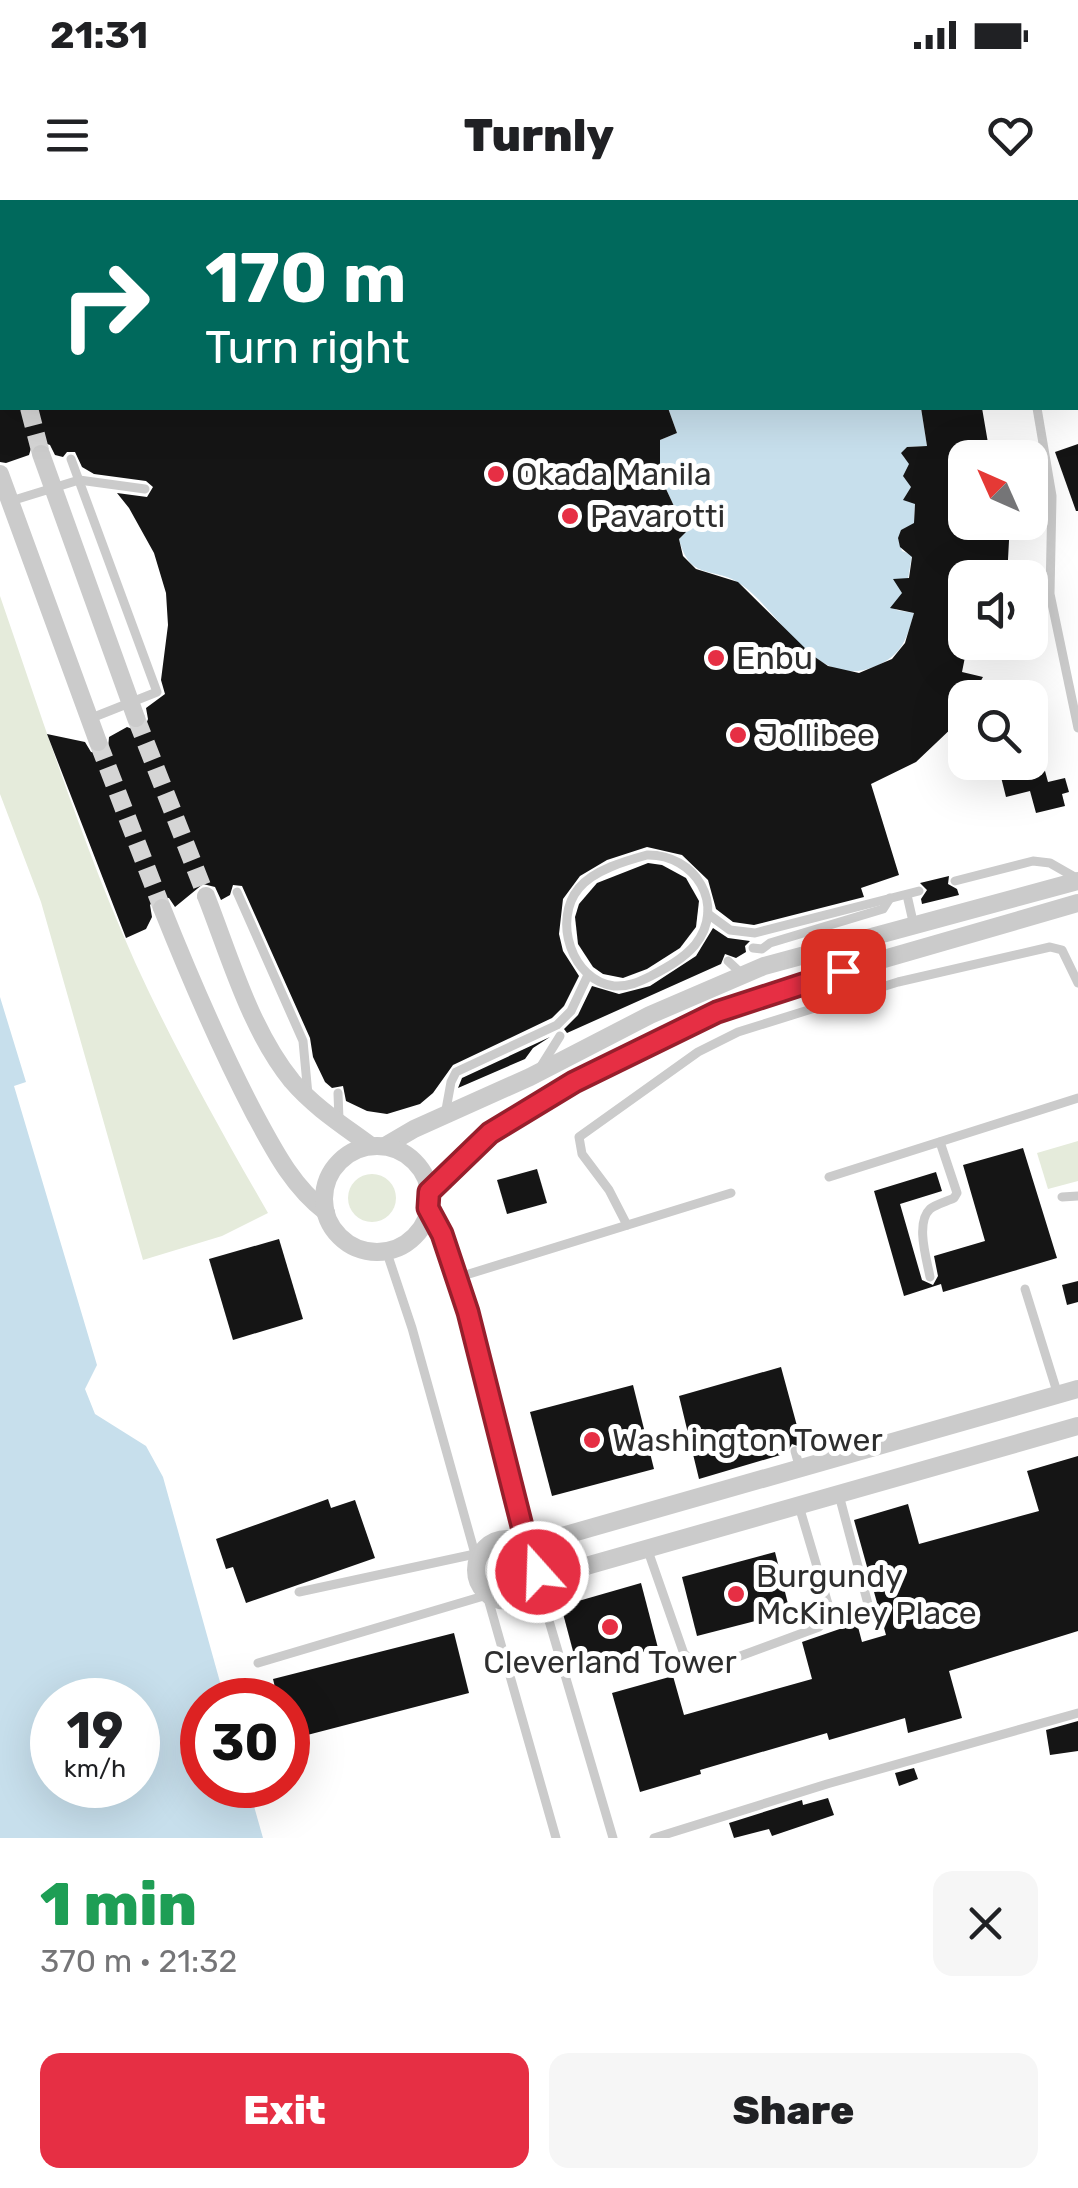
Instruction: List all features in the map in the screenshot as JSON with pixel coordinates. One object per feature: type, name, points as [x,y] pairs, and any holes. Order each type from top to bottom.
[{"type":"street","points":[[41,454],[133,710]]},
{"type":"street","points":[[0,474],[98,742]]},
{"type":"street","points":[[1078,880],[743,975],[650,1015],[536,1074],[378,1146],[352,1152],[330,1173],[324,1192],[332,1228],[347,1242],[366,1250],[398,1246],[418,1231],[429,1200],[475,1146],[506,1121],[574,1082],[717,1012],[772,991],[1078,903]]},
{"type":"street","points":[[206,896],[260,1026],[289,1077],[339,1122],[378,1146],[410,1157],[419,1167],[429,1200]]},
{"type":"street","points":[[162,908],[206,1019],[273,1148],[295,1184],[326,1212]]},
{"type":"street","points":[[527,1546],[797,1460],[1078,1389]]},
{"type":"street","points":[[537,1580],[1078,1426]]},
{"type":"street","points":[[498,1540],[518,1541],[527,1546],[538,1565],[532,1589],[516,1601],[496,1600],[487,1595],[476,1580],[476,1558],[488,1544],[498,1540]]},
{"type":"lane","points":[[1037,410],[1052,496],[1050,594],[1078,728]]},
{"type":"lane","points":[[72,460],[157,692],[133,710],[89,719]]},
{"type":"lane","points":[[8,502],[79,480],[145,490]]},
{"type":"lane","points":[[647,855],[671,857],[690,867],[702,884],[708,914],[696,943],[667,968],[621,986],[608,985],[588,974],[573,952],[566,921],[573,896],[598,874],[647,855]]},
{"type":"lane","points":[[956,881],[1033,860],[1050,863],[1078,880]]},
{"type":"lane","points":[[708,914],[730,930],[756,934],[919,891]]},
{"type":"lane","points":[[906,894],[914,926]]},
{"type":"lane","points":[[240,896],[303,1041],[308,1098]]},
{"type":"lane","points":[[752,948],[762,949],[883,908],[890,898]]},
{"type":"lane","points":[[824,926],[830,949]]},
{"type":"lane","points":[[627,1225],[610,1190],[582,1154],[579,1137],[698,1052],[738,1032],[868,991],[1050,948],[1062,950],[1078,983]]},
{"type":"lane","points":[[728,961],[743,975]]},
{"type":"lane","points":[[445,1115],[450,1082],[456,1072],[557,1026],[571,1011],[588,974]]},
{"type":"lane","points":[[536,1074],[560,1036]]},
{"type":"lane","points":[[338,1093],[339,1122]]},
{"type":"lane","points":[[828,1176],[1078,1098]]},
{"type":"lane","points":[[930,1277],[924,1244],[925,1220],[931,1208],[954,1198],[956,1192],[940,1142]]},
{"type":"lane","points":[[456,1278],[731,1193]]},
{"type":"lane","points":[[1062,1197],[1078,1196]]},
{"type":"lane","points":[[429,1200],[456,1278],[527,1546]]},
{"type":"lane","points":[[299,1592],[476,1558],[412,1328],[386,1250]]},
{"type":"lane","points":[[1025,1290],[1058,1395]]},
{"type":"lane","points":[[839,1495],[872,1620]]},
{"type":"lane","points":[[648,1548],[684,1654],[705,1669],[819,1627],[831,1614],[799,1506]]},
{"type":"lane","points":[[537,1580],[613,1838]]},
{"type":"lane","points":[[258,1663],[487,1595],[556,1838]]},
{"type":"lane","points":[[654,1838],[1078,1713]]},
{"type":"green space","points":[[0,596],[69,795],[127,943],[191,1075],[268,1213],[222,1236],[143,1260],[41,902],[0,794]]},
{"type":"green space","points":[[1078,1141],[1078,1181],[1048,1189],[1037,1153]]},
{"type":"green space","points":[[372,1174],[389,1181],[396,1198],[389,1215],[372,1222],[355,1215],[348,1198],[355,1181]]},
{"type":"water","points":[[669,410],[921,410],[927,446],[907,447],[903,453],[904,458],[911,460],[904,478],[915,481],[905,497],[908,502],[915,502],[914,525],[905,528],[898,538],[902,551],[912,555],[908,579],[898,581],[906,590],[893,605],[896,610],[914,613],[906,638],[892,657],[855,671],[836,668],[802,646],[742,585],[690,562],[679,539],[686,532],[660,476],[660,440],[677,433]]},
{"type":"water","points":[[0,997],[26,1082],[14,1086],[97,1365],[85,1389],[95,1414],[146,1446],[163,1477],[219,1678],[180,1678],[180,1808],[255,1808],[263,1838],[0,1838]]},
{"type":"building","name":"Okada Manila","points":[[0,410],[669,410],[677,433],[660,440],[660,476],[686,532],[679,539],[683,556],[696,569],[738,582],[828,666],[859,673],[892,659],[905,643],[914,613],[890,608],[902,593],[893,579],[909,578],[912,557],[900,547],[898,538],[901,530],[914,523],[915,504],[903,500],[911,487],[903,476],[909,464],[901,453],[907,447],[927,446],[921,410],[982,410],[987,440],[948,440],[948,540],[1009,540],[1008,560],[948,560],[948,660],[964,660],[962,672],[983,677],[948,680],[948,732],[916,762],[871,784],[899,875],[861,888],[864,897],[754,925],[733,922],[716,909],[708,880],[682,855],[647,847],[607,860],[580,876],[563,899],[559,934],[563,951],[579,976],[564,1006],[552,1018],[453,1065],[420,1104],[387,1114],[367,1111],[346,1101],[343,1086],[332,1088],[325,1082],[313,1057],[310,1038],[242,886],[233,885],[230,895],[221,900],[215,887],[203,884],[175,907],[169,898],[156,897],[150,905],[152,917],[146,929],[126,938],[47,734],[85,742],[91,752],[101,754],[108,749],[109,737],[127,727],[145,727],[146,708],[165,694],[161,680],[168,625],[166,593],[154,553],[117,493],[147,497],[153,487],[146,481],[94,474],[82,467],[75,452],[67,452],[63,457],[55,455],[50,445],[42,442],[32,445],[29,455],[0,462]]},
{"type":"building","points":[[1078,444],[1078,511],[1076,511],[1055,452]]},
{"type":"building","points":[[1065,778],[1069,792],[1062,794],[1065,806],[1036,813],[1030,791],[1006,797],[1002,780],[1048,782]]},
{"type":"building","points":[[648,863],[662,865],[686,878],[699,901],[696,927],[680,948],[647,969],[623,978],[603,974],[593,967],[578,944],[575,917],[579,904],[597,883]]},
{"type":"building","points":[[949,876],[948,884],[959,895],[922,904],[927,890],[920,883]]},
{"type":"building","points":[[713,928],[728,938],[750,941],[746,952],[736,958],[725,954],[721,964],[567,1033],[564,1029],[578,1015],[592,986],[619,994],[650,986],[696,956]]},
{"type":"building","points":[[550,1037],[525,1059],[458,1088],[462,1078]]},
{"type":"building","points":[[1023,1148],[1057,1258],[943,1292],[941,1284],[904,1296],[874,1191],[936,1172],[942,1191],[900,1204],[922,1280],[933,1285],[938,1276],[934,1256],[985,1241],[963,1165]]},
{"type":"building","points":[[537,1169],[547,1203],[507,1214],[497,1180]]},
{"type":"building","points":[[279,1239],[303,1319],[233,1340],[209,1259]]},
{"type":"building","points":[[1078,1281],[1078,1302],[1067,1305],[1062,1285]]},
{"type":"building","points":[[781,1367],[803,1448],[792,1444],[787,1453],[699,1479],[679,1396]]},
{"type":"building","name":"Washington Tower","points":[[633,1385],[654,1469],[552,1496],[530,1412]]},
{"type":"building","points":[[1078,1456],[1078,1631],[949,1671],[962,1718],[908,1733],[905,1718],[829,1740],[827,1733],[640,1792],[612,1693],[673,1676],[684,1715],[812,1679],[802,1642],[857,1623],[862,1642],[886,1635],[854,1520],[908,1504],[919,1544],[1039,1511],[1027,1471]]},
{"type":"building","points":[[328,1499],[331,1508],[355,1500],[375,1558],[246,1603],[233,1567],[226,1569],[216,1539]]},
{"type":"building","name":"Burgundy McKinley Place","points":[[775,1552],[790,1612],[697,1636],[682,1577]]},
{"type":"building","name":"Cleverland Tower","points":[[641,1583],[658,1648],[578,1670],[561,1606]]},
{"type":"building","points":[[454,1633],[469,1693],[310,1734],[310,1678],[277,1678]]},
{"type":"building","points":[[1078,1721],[1078,1751],[1050,1755],[1046,1730]]},
{"type":"building","points":[[914,1768],[918,1779],[899,1786],[895,1773]]},
{"type":"building","points":[[828,1798],[834,1815],[772,1836],[769,1829],[734,1838],[729,1823],[802,1800],[803,1805]]},
{"type":"tunnel","points":[[30,410],[41,454]]},
{"type":"tunnel","points":[[136,718],[206,896]]},
{"type":"tunnel","points":[[98,742],[162,908]]},
{"type":"place","name":"Okada Manila","points":[[496,474]]},
{"type":"place","name":"Pavarotti","points":[[570,516]]},
{"type":"place","name":"Enbu","points":[[716,658]]},
{"type":"place","name":"Jollibee","points":[[738,735]]},
{"type":"place","name":"Washington Tower","points":[[592,1440]]},
{"type":"place","name":"Burgundy McKinley Place","points":[[736,1594]]},
{"type":"place","name":"Cleverland Tower","points":[[610,1627]]},
{"type":"route","points":[[538,1572],[536,1558],[527,1546],[468,1312],[442,1234],[428,1208],[429,1192],[490,1133],[574,1082],[717,1012],[843,971]]}]
